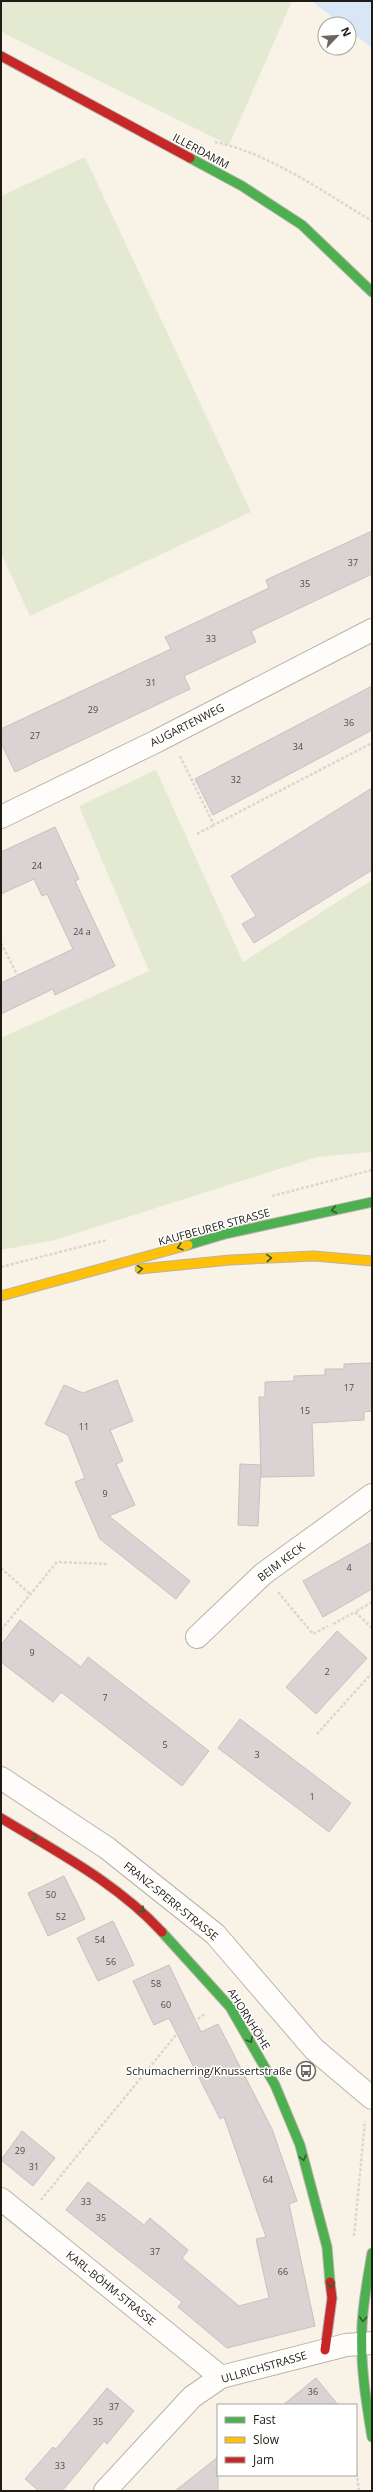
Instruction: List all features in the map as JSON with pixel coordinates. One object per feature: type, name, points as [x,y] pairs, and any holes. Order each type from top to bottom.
[{"type":"street","name":"ILLERDAMM","points":[[1,56],[242,186],[302,225],[372,292]]},
{"type":"street","name":"AUGARTENWEG","points":[[1,817],[169,735],[372,630]]},
{"type":"street","name":"KAUFBEURER STRASSE","points":[[1,1296],[87,1274],[225,1234],[372,1202]]},
{"type":"street","name":"KAUFBEURER STRASSE","points":[[87,1274],[230,1260],[306,1256],[372,1261]]},
{"type":"street","name":"BEIM KECK","points":[[197,1637],[263,1574],[372,1495]]},
{"type":"street","name":"FRANZ-SPERR-STRASSE","points":[[1,1778],[107,1848],[214,1934],[314,2049],[372,2098]]},
{"type":"street","name":"AHORNHÖHE","points":[[1,1818],[109,1884],[143,1911],[230,2007],[275,2085],[300,2145],[327,2247],[332,2298],[325,2350]]},
{"type":"street","name":"KARL-BÖHM-STRASSE","points":[[2,2201],[221,2377]]},
{"type":"street","points":[[372,2253],[363,2311],[367,2343],[367,2408],[372,2437]]},
{"type":"street","name":"ULLRICHSTRASSE","points":[[105,2491],[192,2397],[221,2377],[325,2350],[367,2343]]},
{"type":"path","points":[[169,735],[214,825]]},
{"type":"path","points":[[197,834],[372,743]]},
{"type":"path","points":[[1,943],[25,990]]},
{"type":"path","points":[[1,1630],[57,1562],[108,1564]]},
{"type":"path","points":[[1,1568],[30,1594]]},
{"type":"path","points":[[263,1574],[313,1634],[328,1626]]},
{"type":"path","points":[[333,1624],[372,1602]]},
{"type":"path","points":[[355,1612],[372,1628]]},
{"type":"path","points":[[317,1734],[372,1673]]},
{"type":"path","points":[[25,2219],[176,2034],[204,2014],[230,2007]]},
{"type":"path","points":[[357,2476],[359,2491]]},
{"type":"green space","points":[[1,1],[292,1],[229,145],[1,32]]},
{"type":"green space","points":[[85,157],[251,512],[30,616],[1,553],[1,196]]},
{"type":"green space","points":[[156,770],[243,962],[372,880],[372,1152],[317,1157],[55,1240],[1,1250],[1,1038],[149,971],[79,806]]},
{"type":"water","points":[[312,1],[372,1],[372,48],[357,36],[357,16],[331,16]]},
{"type":"building","points":[[372,531],[372,574],[251,631],[256,642],[184,676],[190,689],[15,772],[1,743],[1,729],[171,649],[165,637],[269,588],[266,580]]},
{"type":"building","points":[[372,686],[372,730],[213,815],[195,779]]},
{"type":"building","points":[[372,788],[372,870],[254,943],[242,924],[256,916],[231,876]]},
{"type":"building","points":[[55,827],[79,879],[75,881],[115,966],[55,995],[53,989],[1,1014],[1,983],[73,949],[47,894],[42,896],[34,879],[1,894],[1,852]]},
{"type":"building","points":[[372,1363],[372,1411],[364,1412],[364,1420],[312,1423],[314,1476],[261,1477],[259,1397],[265,1397],[265,1382],[294,1381],[294,1376],[325,1375],[325,1369],[344,1369],[344,1364]]},
{"type":"building","points":[[117,1380],[133,1421],[110,1430],[123,1461],[116,1464],[135,1505],[109,1516],[190,1581],[176,1599],[100,1539],[75,1482],[85,1478],[68,1435],[45,1424],[64,1385],[83,1393]]},
{"type":"building","points":[[240,1464],[261,1465],[258,1526],[238,1525]]},
{"type":"building","points":[[372,1542],[372,1589],[323,1617],[303,1581]]},
{"type":"building","points":[[20,1620],[81,1667],[88,1657],[209,1751],[182,1786],[61,1692],[53,1702],[1,1662],[1,1645]]},
{"type":"building","points":[[337,1631],[367,1658],[316,1714],[286,1687]]},
{"type":"building","points":[[240,1719],[351,1803],[329,1832],[218,1748]]},
{"type":"building","points":[[64,1876],[85,1919],[48,1936],[28,1893]]},
{"type":"building","points":[[113,1921],[134,1965],[98,1981],[77,1938]]},
{"type":"building","points":[[169,1965],[201,2032],[218,2024],[272,2129],[297,2201],[289,2204],[315,2326],[227,2348],[178,2307],[182,2302],[66,2210],[88,2182],[144,2225],[150,2218],[188,2250],[182,2258],[239,2306],[269,2298],[256,2239],[266,2237],[224,2117],[220,2119],[169,2018],[154,2025],[133,1981]]},
{"type":"building","points":[[22,2131],[55,2158],[33,2186],[1,2160]]},
{"type":"building","points":[[316,2378],[337,2404],[284,2404]]},
{"type":"building","points":[[107,2388],[134,2411],[107,2444],[104,2441],[62,2491],[39,2491],[25,2479],[53,2447],[56,2449]]},
{"type":"building","points":[[217,2458],[218,2491],[175,2491]]},
{"type":"traffic: fast","points":[[190,158],[242,186],[302,225],[372,292]]},
{"type":"traffic: fast","points":[[188,1245],[225,1234],[372,1202]]},
{"type":"traffic: fast","points":[[162,1932],[230,2007],[275,2085],[300,2145],[327,2247],[330,2282]]},
{"type":"traffic: fast","points":[[372,2253],[363,2308],[362,2326],[364,2382],[372,2437]]},
{"type":"traffic: slow","points":[[1,1296],[188,1245]]},
{"type":"traffic: slow","points":[[140,1269],[230,1260],[314,1256],[372,1261]]},
{"type":"traffic: jam","points":[[1,56],[190,158]]},
{"type":"traffic: jam","points":[[1,1818],[65,1856],[106,1883],[126,1898],[162,1932]]},
{"type":"traffic: jam","points":[[325,2350],[332,2298],[330,2282]]},
{"type":"place","name":"Schumacherring/Knussertstraße","points":[[306,2071]]}]
